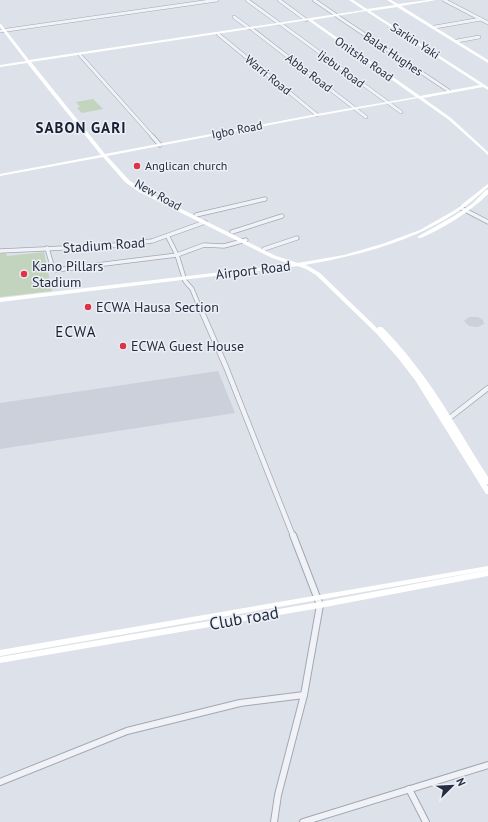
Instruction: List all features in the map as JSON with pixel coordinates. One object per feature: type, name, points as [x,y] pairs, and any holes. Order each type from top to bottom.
[{"type":"street","points":[[184,0],[189,4]]},
{"type":"street","points":[[2,31],[217,0]]},
{"type":"street","name":"Ijebu Road","points":[[247,0],[401,112]]},
{"type":"street","name":"Onitsha Road","points":[[279,0],[453,122],[488,154]]},
{"type":"street","name":"Balat Hughes","points":[[314,0],[449,91]]},
{"type":"street","name":"Sarkin Yaki","points":[[351,0],[488,90]]},
{"type":"street","points":[[391,0],[487,60]]},
{"type":"street","points":[[29,62],[434,0]]},
{"type":"street","points":[[444,0],[488,23]]},
{"type":"street","points":[[400,5],[487,60]]},
{"type":"street","name":"Abba Road","points":[[234,17],[366,117]]},
{"type":"street","points":[[435,27],[481,19]]},
{"type":"street","name":"New Road","points":[[0,25],[2,31],[106,155],[136,187],[205,222],[232,232],[279,259],[301,265]]},
{"type":"street","points":[[0,67],[250,29]]},
{"type":"street","name":"Warri Road","points":[[218,34],[317,115]]},
{"type":"street","points":[[457,41],[479,37]]},
{"type":"street","points":[[80,55],[160,145]]},
{"type":"street","name":"Igbo Road","points":[[0,175],[317,115],[480,86]]},
{"type":"street","name":"Airport Road","points":[[422,233],[461,208],[488,185]]},
{"type":"street","name":"Airport Road","points":[[0,304],[333,261],[380,250],[440,227],[466,210],[488,191]]},
{"type":"street","points":[[196,215],[265,199]]},
{"type":"street","name":"New Road","points":[[164,201],[301,265]]},
{"type":"street","points":[[461,208],[488,222]]},
{"type":"street","points":[[232,232],[282,216]]},
{"type":"street","name":"Stadium Road","points":[[0,251],[115,246],[152,241],[205,222]]},
{"type":"street","points":[[168,236],[177,255],[185,280],[192,289],[226,367],[320,605],[304,695],[278,795],[274,822]]},
{"type":"street","points":[[264,249],[297,238]]},
{"type":"street","points":[[47,248],[53,269],[56,270],[177,255],[204,245],[224,246],[245,240]]},
{"type":"street","points":[[301,265],[318,274],[378,332],[416,378],[488,482]]},
{"type":"street","name":"Airport Road","points":[[0,300],[185,280]]},
{"type":"street","points":[[446,420],[488,388]]},
{"type":"street","points":[[446,420],[488,492]]},
{"type":"street","points":[[0,653],[488,568]]},
{"type":"street","name":"Club road","points":[[0,660],[320,605],[488,573]]},
{"type":"street","points":[[0,782],[127,731],[240,703],[304,695]]},
{"type":"street","points":[[303,822],[488,765]]},
{"type":"street","points":[[409,789],[426,822]]},
{"type":"shaded area","points":[[469,317],[478,317],[483,320],[484,324],[478,327],[469,326],[464,321]]},
{"type":"shaded area","points":[[218,371],[235,413],[0,449],[0,403]]},
{"type":"green space","points":[[93,99],[103,109],[82,113],[77,108],[80,107],[76,102]]},
{"type":"green space","name":"Kano Pillars Stadium","points":[[44,252],[52,291],[0,297],[0,254],[6,253],[7,256]]},
{"type":"place","name":"Anglican church","points":[[137,166]]},
{"type":"place","name":"Kano Pillars Stadium","points":[[24,274]]},
{"type":"place","name":"ECWA Hausa Section","points":[[88,307]]},
{"type":"place","name":"ECWA Guest House","points":[[123,346]]},
{"type":"district","name":"SABON GARI","points":[[81,128]]},
{"type":"district","name":"ECWA","points":[[76,332]]}]
